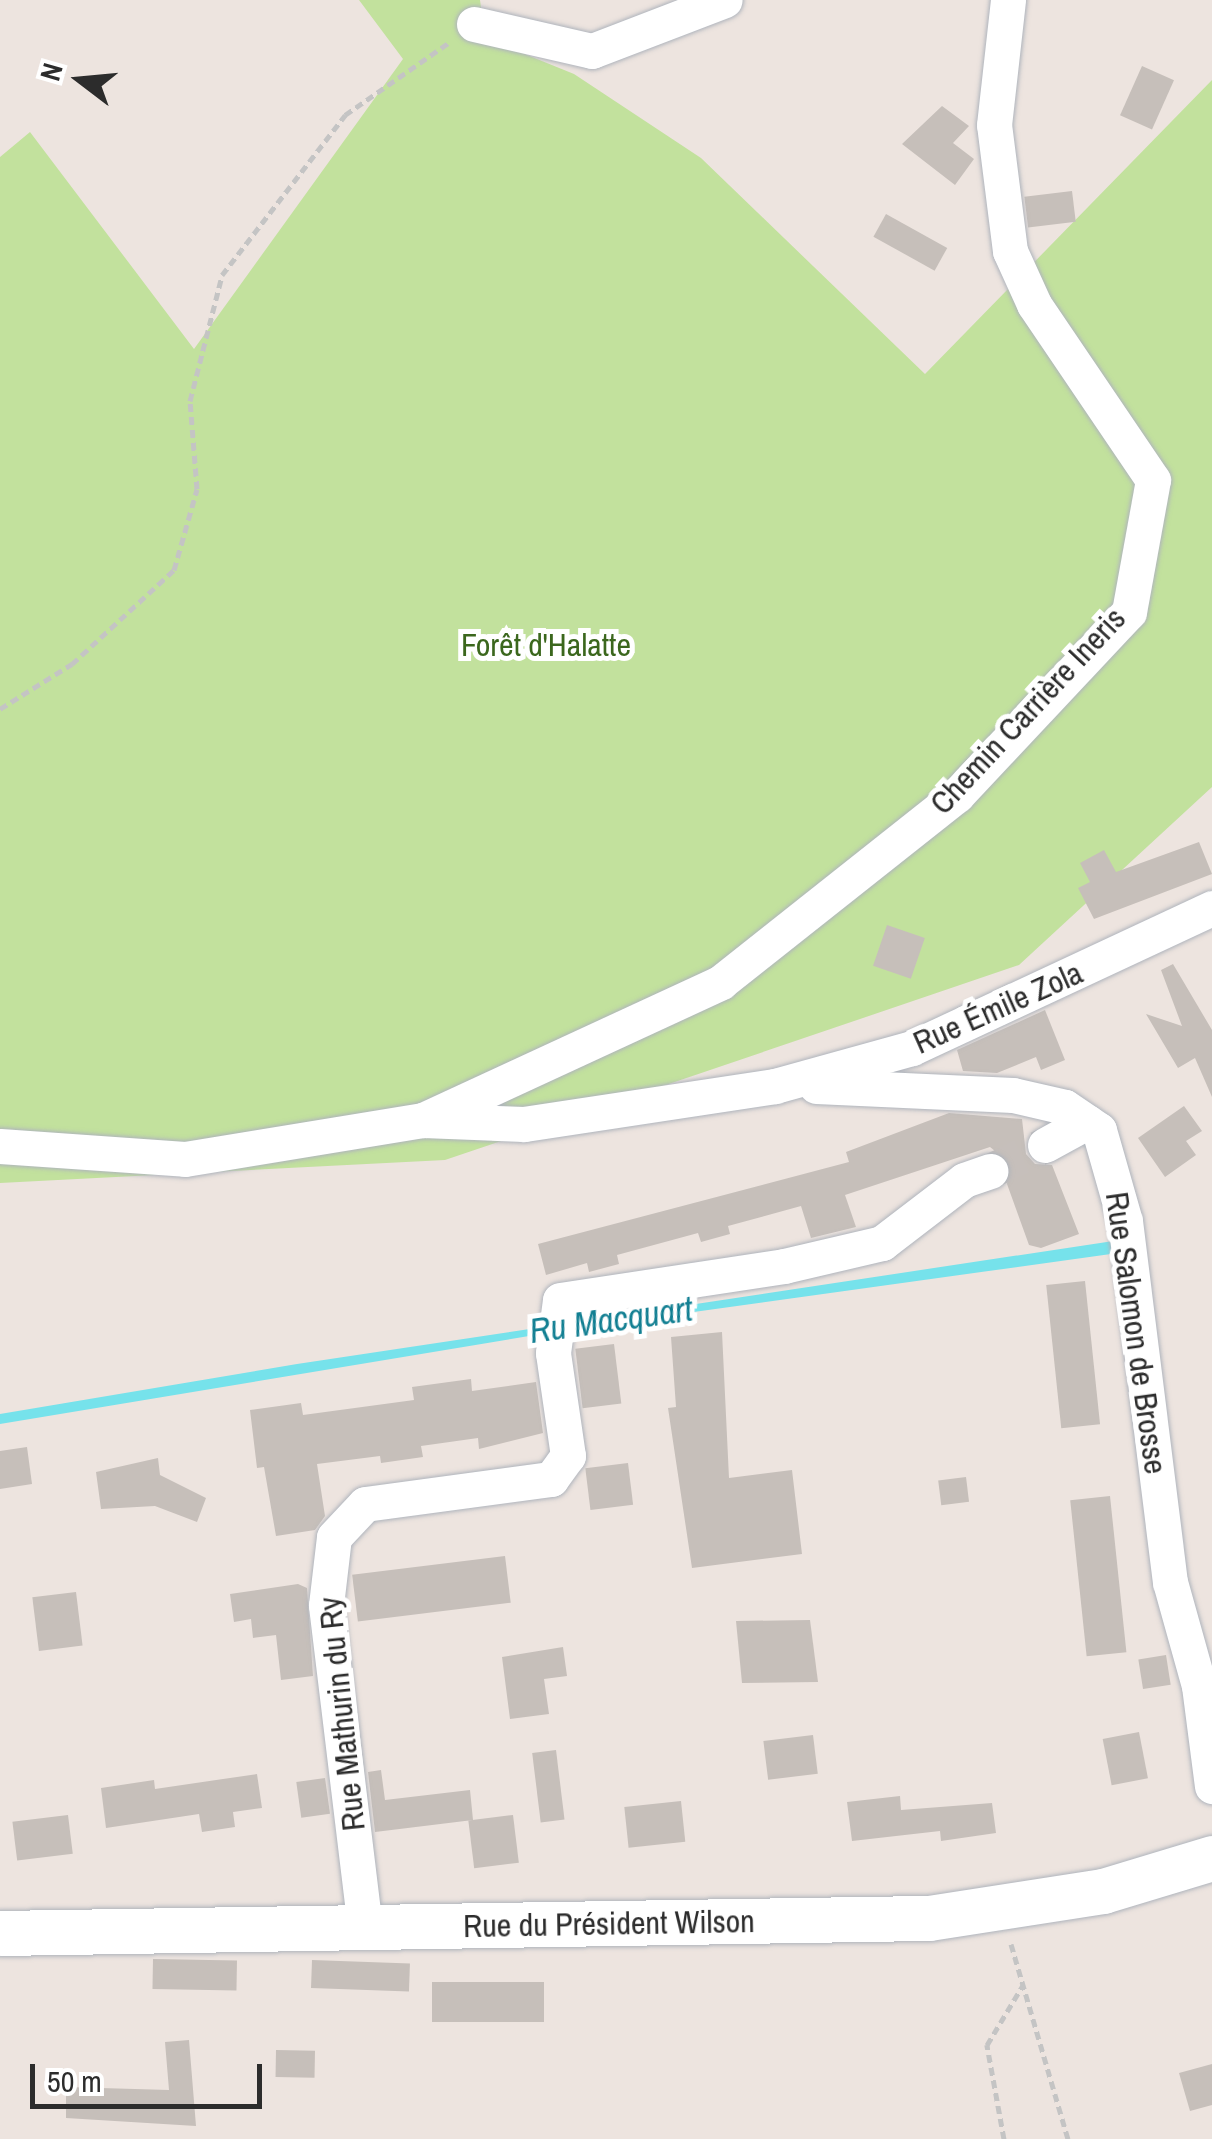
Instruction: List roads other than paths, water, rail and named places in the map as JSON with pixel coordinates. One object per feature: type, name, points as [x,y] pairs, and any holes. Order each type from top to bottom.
[{"type":"street","points":[[474,24],[592,51],[725,0]]},
{"type":"street","name":"Chemin Carrière Ineris","points":[[424,1120],[722,982],[957,794],[1129,612],[1153,480],[1034,304],[1010,250],[994,124],[1008,0]]},
{"type":"street","name":"Rue Émile Zola","points":[[776,1086],[912,1048],[1212,908]]},
{"type":"street","points":[[0,1146],[186,1159],[424,1120],[524,1124],[776,1086],[1012,1095],[1065,1107],[1087,1122],[1045,1145]]},
{"type":"street","name":"Rue Salomon de Brosse","points":[[1087,1122],[1098,1130],[1125,1221],[1170,1582],[1205,1696],[1212,1786]]},
{"type":"street","name":"Rue Mathurin du Ry","points":[[365,1928],[326,1605],[334,1537],[365,1504],[551,1479],[568,1456],[553,1353],[555,1312],[560,1300],[784,1266],[882,1243],[964,1180],[990,1171]]},
{"type":"street","name":"Rue du Président Wilson","points":[[1,1927],[365,1928],[930,1918],[1104,1891],[1212,1858]]},
{"type":"water","name":"Ru Macquart","points":[[1120,1240],[1118,1253],[571,1329],[0,1424],[0,1414],[297,1364]]},
{"type":"tunnel","points":[[990,1171],[1045,1145]]},
{"type":"park label","name":"Forêt d'Halatte","points":[[546,645]]}]
